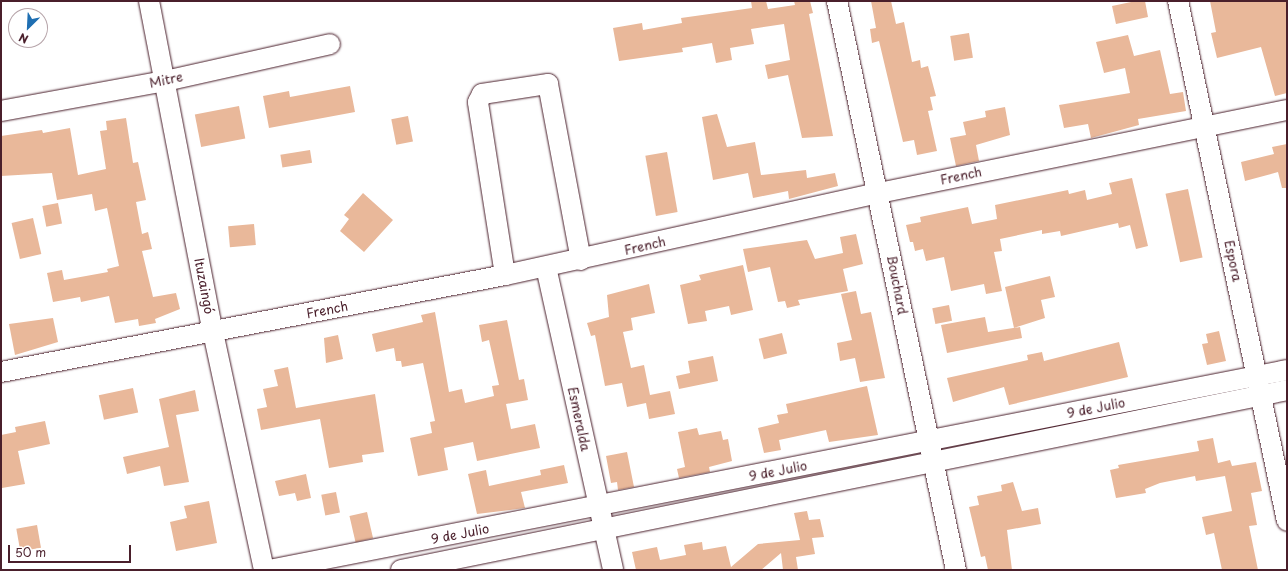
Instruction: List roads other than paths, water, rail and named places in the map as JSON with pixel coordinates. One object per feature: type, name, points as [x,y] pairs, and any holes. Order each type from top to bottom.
[{"type":"street","name":"Ituzaingó","points":[[149,1],[213,332],[264,570]]},
{"type":"street","name":"Bouchard","points":[[837,1],[879,193],[928,442],[956,570]]},
{"type":"street","name":"Espora","points":[[1178,1],[1258,376],[1260,395],[1287,521]]},
{"type":"street","name":"Mitre","points":[[1,111],[165,81],[330,44]]},
{"type":"street","points":[[505,275],[478,102],[482,94],[548,84],[582,260]]},
{"type":"street","name":"French","points":[[1,372],[582,260],[879,193],[1287,110]]},
{"type":"street","name":"Esmeralda","points":[[546,267],[613,570]]},
{"type":"street","name":"9 de Julio","points":[[269,570],[598,507],[1287,370]]},
{"type":"street","name":"9 de Julio","points":[[401,570],[1287,390]]}]
